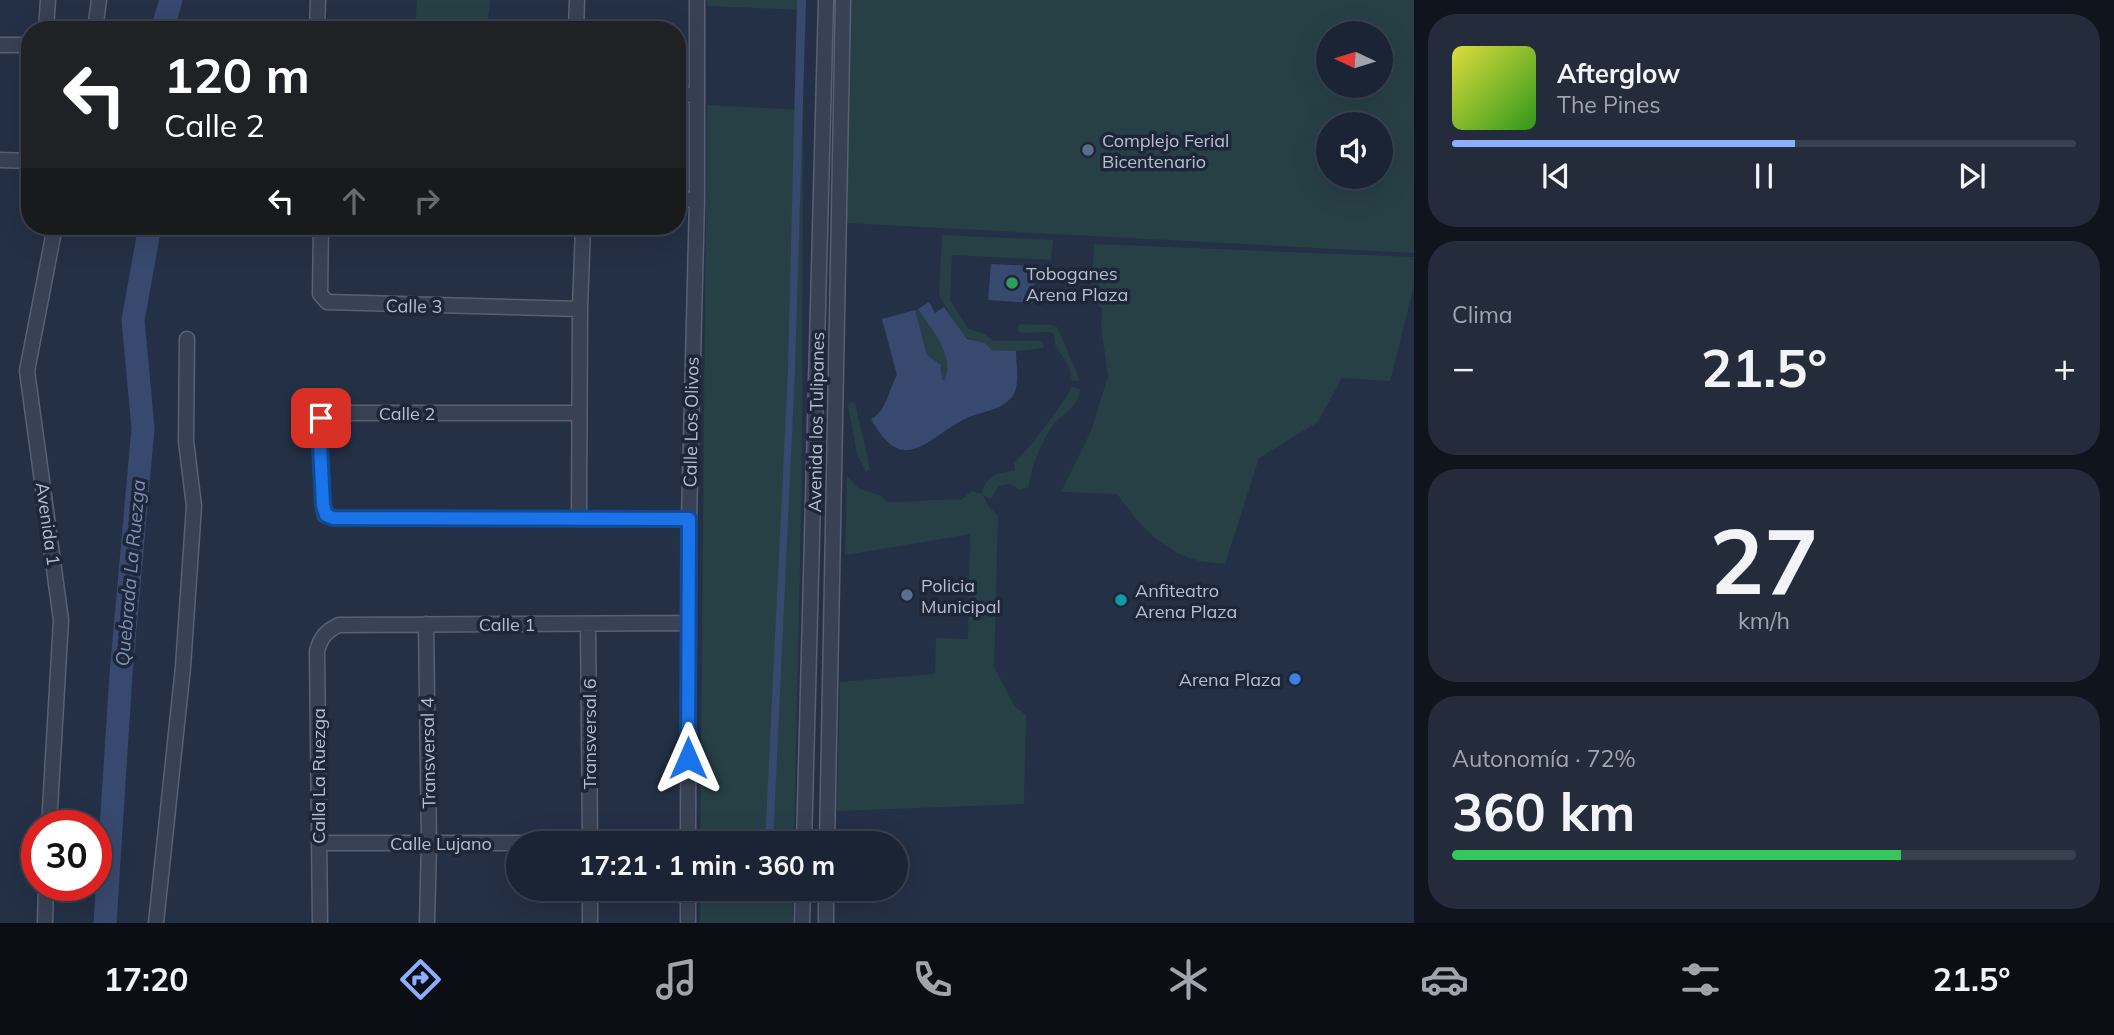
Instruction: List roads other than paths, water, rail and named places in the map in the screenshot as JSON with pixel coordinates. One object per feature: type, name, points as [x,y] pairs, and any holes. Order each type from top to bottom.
[{"type":"street","points":[[47,21],[48,0]]},
{"type":"street","points":[[96,21],[99,0]]},
{"type":"street","points":[[317,21],[318,0]]},
{"type":"street","points":[[576,21],[577,0]]},
{"type":"street","name":"Calle Los Olivos","points":[[688,831],[689,519],[697,200],[697,0]]},
{"type":"street","name":"Avenida los Tulipanes","points":[[804,831],[826,0]]},
{"type":"street","name":"Avenida los Tulipanes","points":[[827,831],[843,0]]},
{"type":"street","points":[[0,45],[21,46]]},
{"type":"street","points":[[686,94],[696,95]]},
{"type":"street","points":[[0,160],[21,161]]},
{"type":"street","points":[[686,199],[697,200]]},
{"type":"street","name":"Avenida 1","points":[[50,810],[61,620],[27,371],[53,235]]},
{"type":"street","name":"Calle 3","points":[[321,235],[320,294],[327,302],[580,309]]},
{"type":"street","points":[[579,519],[583,235]]},
{"type":"street","points":[[156,923],[183,667],[194,506],[186,441],[187,339]]},
{"type":"street","name":"Calle 2","points":[[579,413],[327,413],[319,425],[323,505],[326,515],[333,518],[689,519]]},
{"type":"street","points":[[811,586],[833,587]]},
{"type":"street","name":"Calle 1","points":[[327,631],[339,625],[689,623]]},
{"type":"street","name":"Transversal 4","points":[[426,624],[429,843],[427,923]]},
{"type":"street","name":"Transversal 6","points":[[588,624],[590,831]]},
{"type":"street","name":"Calla La Ruezga","points":[[320,923],[317,651],[320,640],[327,631]]},
{"type":"street","name":"Calle Lujano","points":[[319,843],[506,843]]},
{"type":"street","points":[[45,923],[46,901]]},
{"type":"street","points":[[590,901],[590,923]]},
{"type":"street","points":[[688,901],[688,923]]},
{"type":"street","points":[[802,923],[803,901]]},
{"type":"street","points":[[826,901],[826,923]]},
{"type":"water","points":[[797,0],[806,0],[795,369],[774,831],[766,831],[788,369]]},
{"type":"water","name":"Toboganes Arena Plaza","points":[[991,264],[1036,266],[1033,303],[988,300]]},
{"type":"water","points":[[929,302],[935,313],[944,307],[967,339],[985,343],[992,350],[1016,351],[1017,382],[1011,398],[1001,406],[967,418],[928,442],[905,450],[894,447],[883,437],[871,419],[884,406],[897,375],[882,319],[915,310],[927,355],[941,365],[944,381],[947,362],[944,353],[918,309]]},
{"type":"waterway","name":"Quebrada La Ruezga","points":[[165,21],[171,0]]},
{"type":"waterway","name":"Quebrada La Ruezga","points":[[105,923],[121,674],[143,428],[133,320],[148,235]]},
{"type":"place","name":"Complejo Ferial Bicentenario","points":[[1088,150]]},
{"type":"place","name":"Toboganes Arena Plaza","points":[[1012,283]]},
{"type":"place","name":"Policia Municipal","points":[[907,595]]},
{"type":"place","name":"Anfiteatro Arena Plaza","points":[[1121,600]]},
{"type":"place","name":"Arena Plaza","points":[[1295,679]]}]
